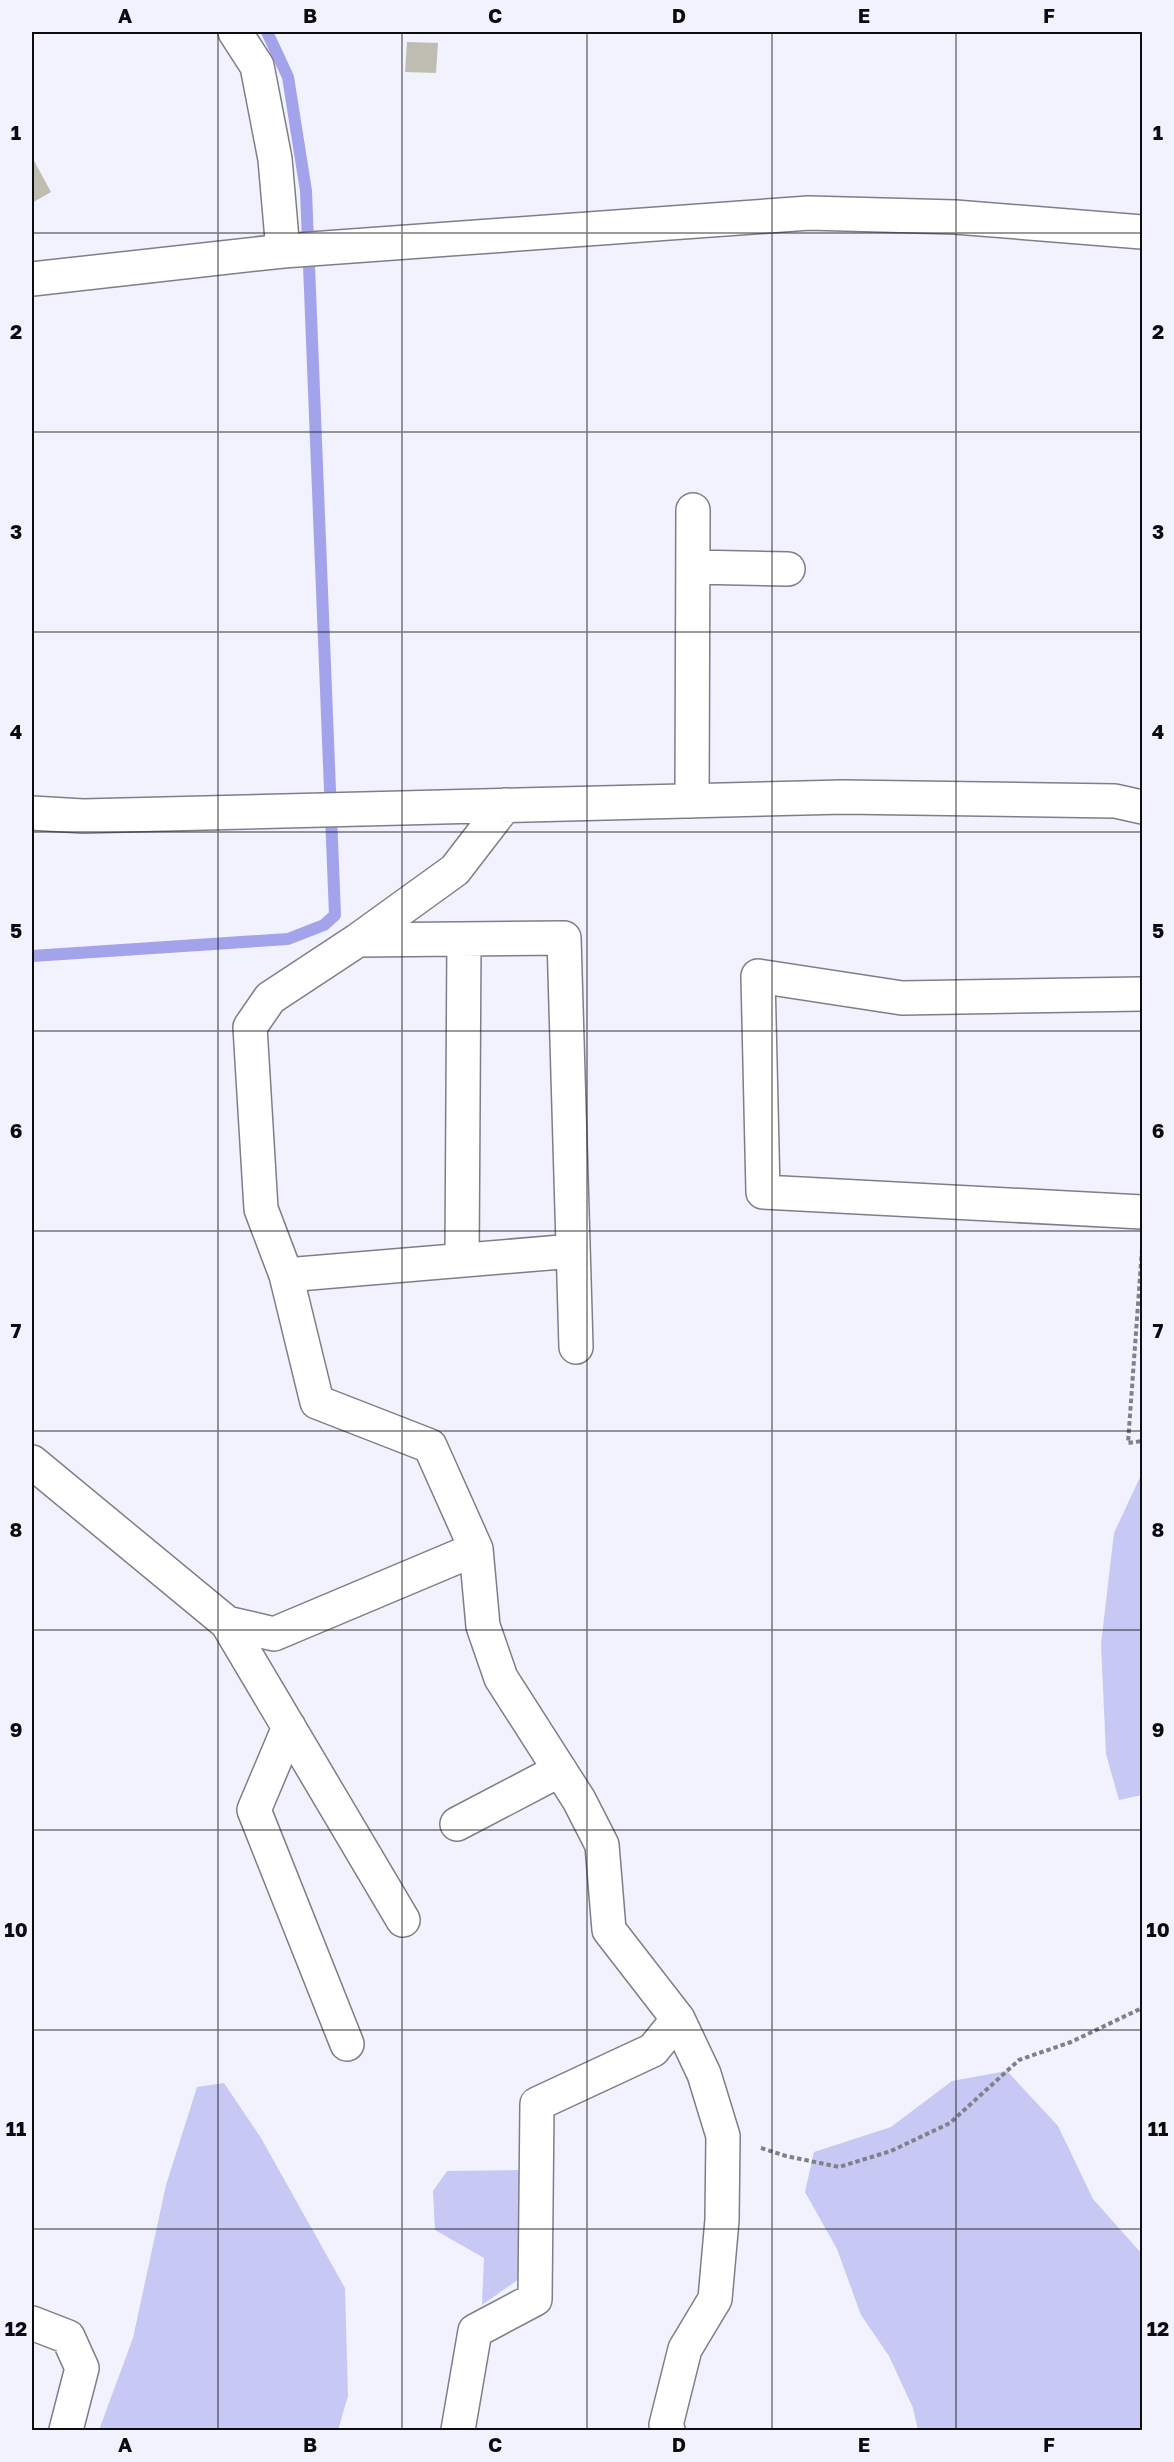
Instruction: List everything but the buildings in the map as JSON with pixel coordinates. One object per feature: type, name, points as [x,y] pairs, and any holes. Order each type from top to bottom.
[{"type":"street","points":[[235,32],[257,66],[275,159],[283,252]]},
{"type":"street","points":[[32,279],[283,252],[809,213],[955,217],[1143,232]]},
{"type":"street","points":[[692,801],[693,510]]},
{"type":"street","points":[[693,567],[788,569]]},
{"type":"street","points":[[32,813],[83,816],[843,797],[1115,801],[1143,807]]},
{"type":"street","points":[[505,805],[455,870],[358,940],[270,999],[250,1026],[261,1209],[286,1275],[317,1402],[430,1446],[476,1549],[483,1626],[501,1678],[579,1800],[602,1845],[609,1930],[678,2019],[704,2074],[723,2136],[722,2220],[715,2299],[685,2349],[666,2425],[668,2430]]},
{"type":"street","points":[[358,940],[564,938],[576,1347]]},
{"type":"street","points":[[462,1260],[464,939]]},
{"type":"street","points":[[1143,994],[902,998],[758,976],[763,1192],[1143,1212]]},
{"type":"street","points":[[286,1275],[573,1251]]},
{"type":"street","points":[[32,1462],[227,1623],[404,1920]]},
{"type":"street","points":[[227,1623],[274,1634],[476,1549]]},
{"type":"street","points":[[289,1727],[254,1810],[347,2044]]},
{"type":"street","points":[[458,1824],[560,1770]]},
{"type":"street","points":[[458,2430],[475,2331],[535,2299],[537,2104],[653,2050],[678,2019]]},
{"type":"street","points":[[32,2323],[68,2337],[82,2368],[66,2430]]},
{"type":"path","points":[[1143,1239],[1128,1443],[1143,1441]]},
{"type":"path","points":[[723,2136],[786,2156],[839,2167],[891,2151],[950,2123],[1019,2060],[1071,2042],[1143,2008]]},
{"type":"shaded area","points":[[1142,1473],[1142,1795],[1119,1800],[1106,1754],[1101,1644],[1114,1533]]},
{"type":"shaded area","points":[[1007,2071],[1058,2126],[1093,2199],[1142,2254],[1142,2430],[918,2430],[913,2408],[889,2356],[861,2315],[837,2249],[805,2192],[814,2152],[891,2127],[952,2081]]},
{"type":"shaded area","points":[[224,2083],[261,2138],[345,2288],[348,2396],[338,2430],[99,2430],[133,2338],[166,2185],[197,2087]]},
{"type":"shaded area","points":[[521,2170],[526,2274],[482,2305],[484,2258],[435,2230],[433,2191],[447,2171]]},
{"type":"waterway","points":[[32,956],[288,939],[324,925],[335,915],[306,191],[288,77],[267,32]]}]
